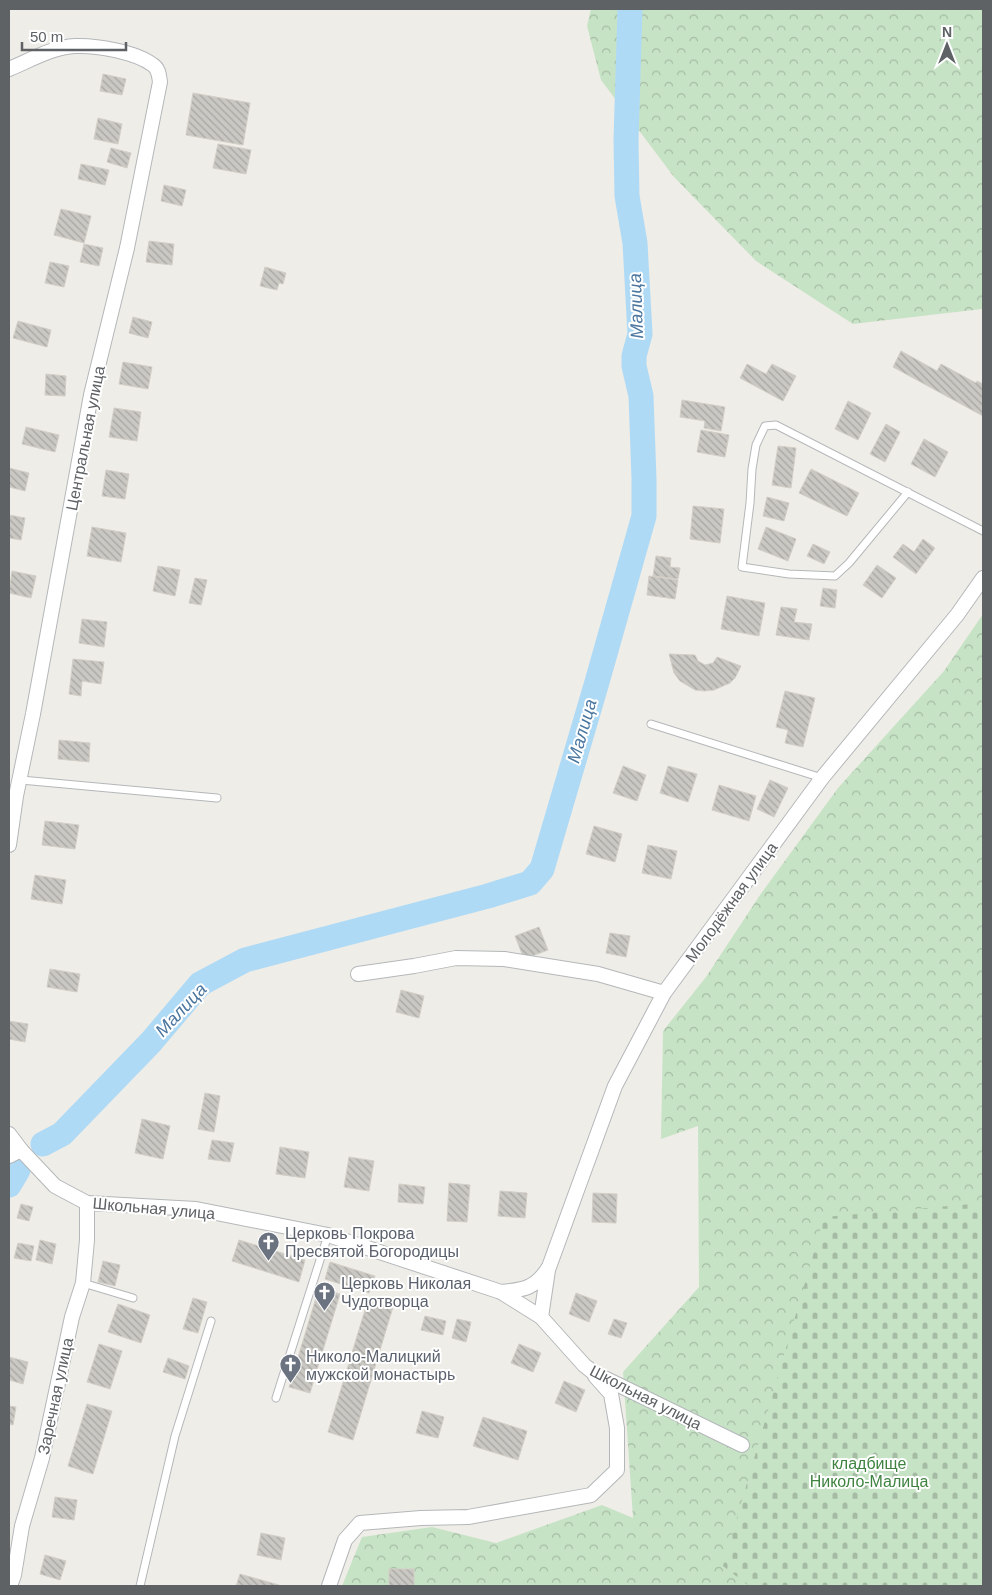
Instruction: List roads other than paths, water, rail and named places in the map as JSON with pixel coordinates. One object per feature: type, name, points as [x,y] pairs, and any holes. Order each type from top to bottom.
[{"type":"street","name":"Центральная улица","points":[[9,69],[56,50],[74,46],[114,50],[137,57],[154,65],[159,74],[160,82],[127,248],[91,396],[21,780],[13,795],[9,845]]},
{"type":"street","name":"Молодёжная улица","points":[[541,1317],[549,1267],[615,1086],[664,993],[822,778],[957,615],[983,578]]},
{"type":"street","points":[[358,974],[456,958],[504,959],[598,974],[664,993]]},
{"type":"street","points":[[9,1134],[15,1153]]},
{"type":"street","name":"Школьная улица","points":[[15,1153],[55,1186],[87,1203],[196,1209],[328,1235],[501,1292],[541,1317],[584,1365],[594,1373],[742,1445]]},
{"type":"street","name":"Заречная улица","points":[[10,1586],[14,1574],[22,1526],[42,1458],[72,1317],[83,1283],[87,1203]]},
{"type":"street","name":"Молодёжная улица","points":[[501,1292],[519,1291],[532,1286],[543,1276],[549,1267]]},
{"type":"street","points":[[329,1586],[345,1540],[360,1523],[468,1516],[591,1495],[617,1470],[617,1428],[611,1394],[584,1365]]},
{"type":"lane","points":[[908,492],[849,563],[835,576],[798,575],[742,567],[753,461],[756,445],[765,426],[776,425],[835,456],[908,492],[983,531]]},
{"type":"lane","points":[[651,724],[822,778]]},
{"type":"lane","points":[[21,780],[217,798]]},
{"type":"lane","points":[[276,1398],[328,1235]]},
{"type":"lane","points":[[83,1283],[134,1298]]},
{"type":"lane","points":[[140,1586],[175,1436],[211,1321]]},
{"type":"waterway","name":"Малица","points":[[43,1144],[62,1134],[151,1042],[200,984],[245,960],[488,896],[530,883],[542,869],[644,516],[641,396],[634,366],[634,356],[640,334],[635,243],[627,196],[626,140],[630,9]]},
{"type":"waterway","name":"Малица","points":[[9,1185],[18,1170]]},
{"type":"place","name":"Церковь Покрова Пресвятой Богородицы","points":[[269,1261]]},
{"type":"place","name":"Церковь Николая Чудотворца","points":[[325,1311]]},
{"type":"place","name":"Николо-Малицкий мужской монастырь","points":[[290,1384]]},
{"type":"park label","name":"кладбище Николо-Малица","points":[[869,1472]]}]
